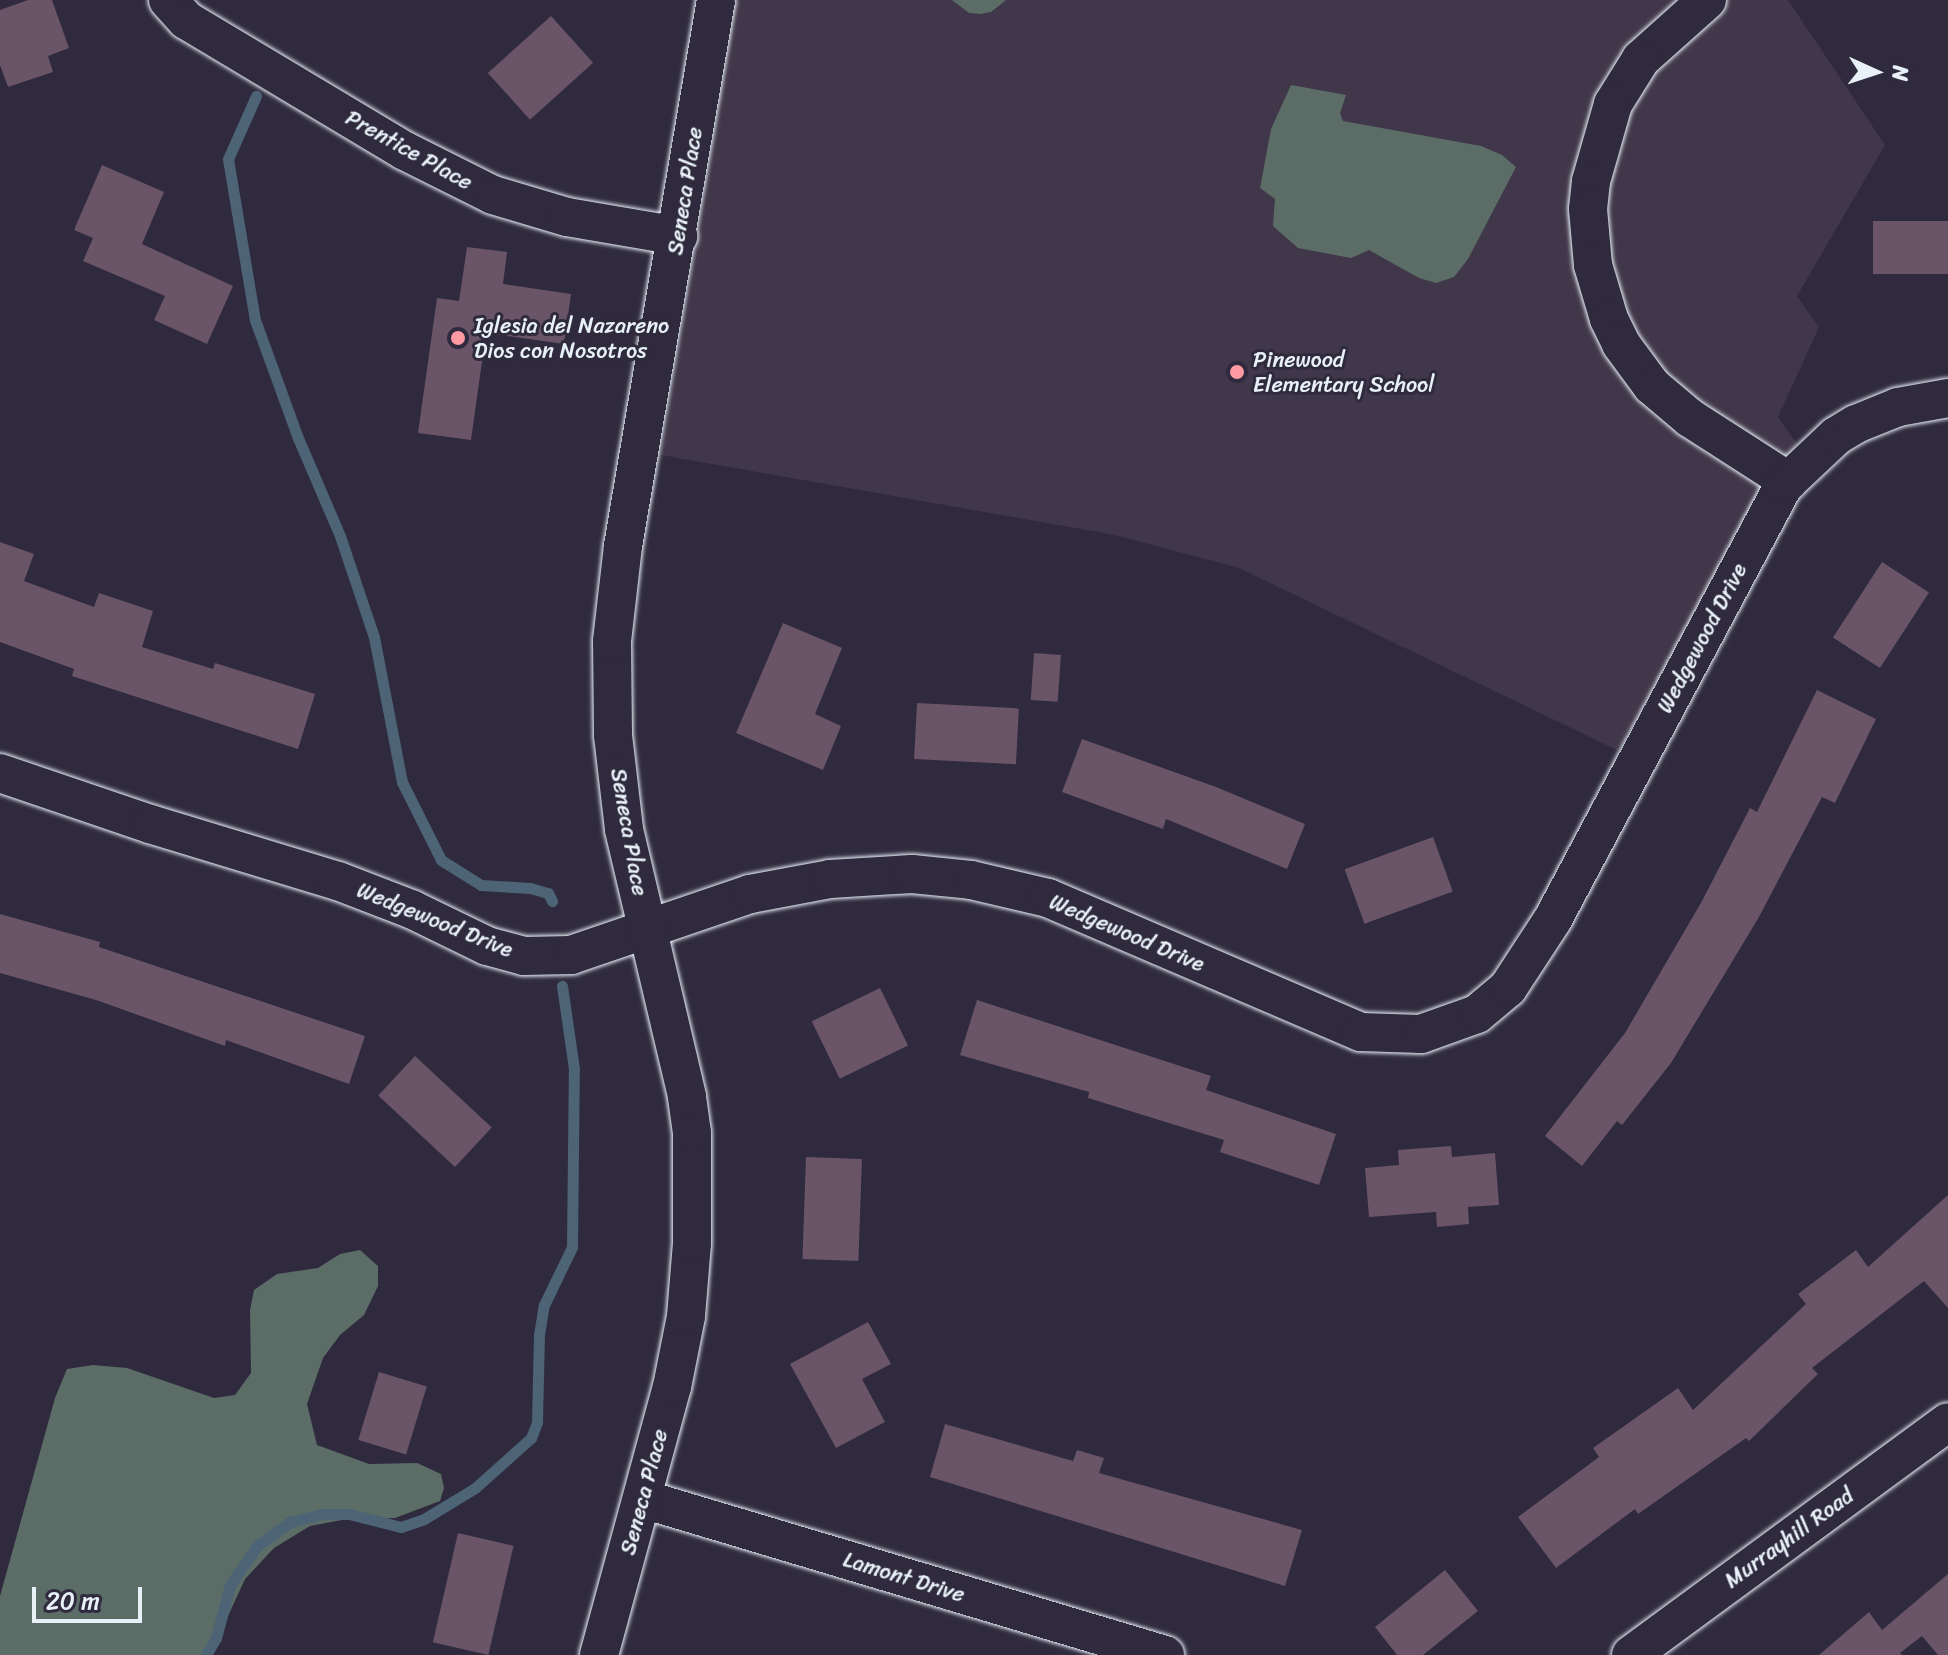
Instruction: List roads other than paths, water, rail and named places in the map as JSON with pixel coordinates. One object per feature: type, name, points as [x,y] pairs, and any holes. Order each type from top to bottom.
[{"type":"street","name":"Prentice Place","points":[[168,0],[186,20],[405,151],[493,195],[567,217],[678,236]]},
{"type":"street","name":"Seneca Place","points":[[599,1655],[672,1387],[686,1316],[692,1228],[692,1133],[687,1096],[624,829],[613,735],[612,641],[623,546],[716,0]]},
{"type":"street","points":[[1707,0],[1641,59],[1613,104],[1591,181],[1589,223],[1593,265],[1609,319],[1621,344],[1652,386],[1707,429],[1788,481]]},
{"type":"street","name":"Wedgewood Drive","points":[[0,773],[150,824],[338,881],[413,910],[487,946],[524,956],[571,955],[750,894],[830,879],[912,874],[971,880],[1048,898],[1361,1032],[1421,1034],[1441,1030],[1477,1014],[1508,988],[1553,919],[1788,481],[1836,436],[1856,424],[1898,407],[1948,398]]},
{"type":"street","name":"Murrayhill Road","points":[[1631,1655],[1948,1422]]},
{"type":"street","name":"Lamont Drive","points":[[643,1499],[1165,1655]]},
{"type":"waterway","points":[[256,96],[228,159],[255,320],[298,438],[340,536],[374,637],[402,782],[441,860],[481,885],[530,888],[548,893],[552,901]]},
{"type":"waterway","points":[[206,1655],[216,1638],[230,1585],[257,1546],[290,1522],[322,1514],[349,1514],[401,1527],[424,1519],[475,1488],[531,1438],[537,1422],[539,1335],[544,1305],[572,1247],[574,1069],[562,986]]},
{"type":"place","name":"Iglesia del Nazareno Dios con Nosotros","points":[[458,338]]},
{"type":"place","name":"Pinewood Elementary School","points":[[1237,372]]}]
